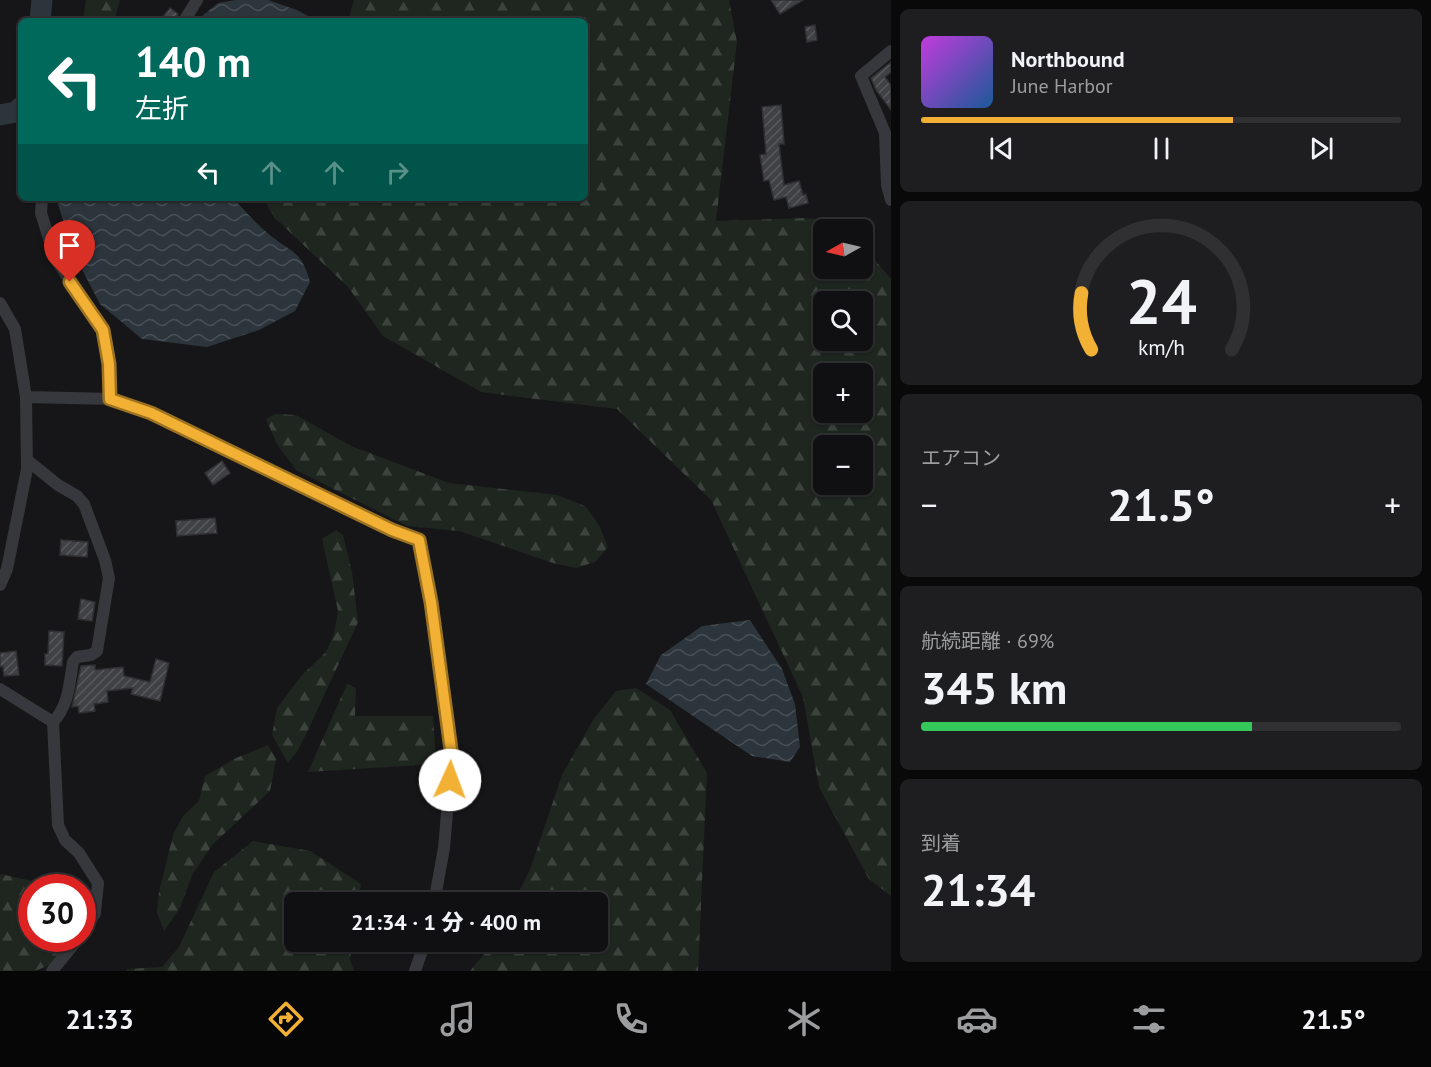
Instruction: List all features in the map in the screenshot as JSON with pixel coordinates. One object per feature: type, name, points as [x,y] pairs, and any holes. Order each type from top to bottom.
[{"type":"street","points":[[186,18],[197,0]]},
{"type":"street","points":[[891,51],[861,76],[885,133],[886,185],[891,200]]},
{"type":"street","points":[[42,201],[41,213],[55,258],[103,330],[109,364],[110,399]]},
{"type":"street","points":[[0,303],[15,329],[26,397],[27,460],[7,569],[0,585]]},
{"type":"street","points":[[26,397],[110,399],[151,413],[392,530],[419,540],[427,578],[452,757],[444,848],[436,892]]},
{"type":"street","points":[[27,460],[58,485],[77,496],[84,504],[105,560],[109,579],[97,651],[91,655],[77,657],[73,662],[67,701],[53,723],[58,825],[65,840],[79,853],[92,874]]},
{"type":"street","points":[[0,689],[53,723]]},
{"type":"street","points":[[96,880],[98,883],[96,903]]},
{"type":"street","points":[[52,971],[67,952]]},
{"type":"street","points":[[415,971],[422,952]]},
{"type":"green space","points":[[86,0],[120,0],[115,18],[83,18]]},
{"type":"green space","points":[[354,0],[729,0],[737,42],[716,221],[813,219],[813,279],[873,279],[873,258],[891,279],[891,896],[869,879],[819,787],[803,697],[711,500],[617,409],[481,392],[383,336],[348,287],[275,218],[265,201],[588,201],[588,18],[349,18]]},
{"type":"green space","points":[[275,414],[296,415],[351,446],[449,483],[557,495],[585,506],[599,525],[608,547],[595,562],[576,568],[553,563],[459,531],[407,526],[296,470],[277,444],[266,419]]},
{"type":"green space","points":[[336,530],[343,535],[352,572],[358,622],[309,728],[297,752],[288,763],[272,735],[277,708],[302,675],[326,652],[334,634],[338,611],[322,539]]},
{"type":"green space","points":[[347,684],[356,688],[355,716],[433,716],[436,764],[308,772]]},
{"type":"green space","points":[[636,688],[670,710],[707,773],[698,971],[470,971],[486,952],[608,952],[608,892],[519,892],[531,867],[562,775],[593,720],[616,691]]},
{"type":"green space","points":[[268,745],[276,759],[270,791],[213,844],[192,875],[180,908],[164,931],[157,913],[159,892],[173,835],[183,816],[199,801],[205,776],[236,758]]},
{"type":"green space","points":[[253,841],[310,851],[361,884],[360,892],[284,892],[284,952],[351,952],[350,960],[354,971],[126,971],[127,969],[162,967],[179,947],[214,872]]},
{"type":"green space","points":[[0,874],[18,878],[18,952],[62,952],[52,964],[35,971],[0,971]]},
{"type":"water","points":[[236,0],[268,0],[297,10],[312,18],[200,18],[218,3]]},
{"type":"water","points":[[57,201],[236,201],[266,232],[296,254],[304,265],[310,282],[295,311],[259,330],[207,347],[142,339],[100,304],[74,254]]},
{"type":"water","points":[[750,620],[782,669],[795,704],[800,747],[790,762],[752,756],[646,684],[661,655],[702,626]]},
{"type":"building","points":[[771,0],[803,0],[780,14]]},
{"type":"building","points":[[170,8],[178,14],[176,18],[163,17]]},
{"type":"building","points":[[815,25],[817,40],[807,42],[805,27]]},
{"type":"building","points":[[891,62],[891,72],[885,77],[891,85],[891,110],[876,90],[871,78]]},
{"type":"building","points":[[781,105],[784,144],[779,144],[784,185],[799,181],[808,203],[789,208],[786,197],[774,200],[769,180],[764,181],[760,155],[766,154],[762,107]]},
{"type":"building","points":[[222,461],[230,473],[213,485],[205,473]]},
{"type":"building","points":[[215,518],[217,533],[177,536],[176,521]]},
{"type":"building","points":[[61,540],[88,542],[87,557],[60,555]]},
{"type":"building","points":[[81,599],[95,602],[92,621],[78,619]]},
{"type":"building","points":[[49,631],[64,632],[62,666],[45,665]]},
{"type":"building","points":[[16,651],[19,675],[4,676],[3,666],[0,667],[0,653]]},
{"type":"building","points":[[156,659],[169,663],[160,701],[131,694],[133,688],[107,691],[108,702],[94,704],[95,711],[79,713],[78,706],[72,707],[81,666],[95,665],[95,670],[123,667],[124,676],[150,682]]},
{"type":"waterway","points":[[40,18],[42,0]]},
{"type":"waterway","points":[[0,115],[18,110]]},
{"type":"route","points":[[70,282],[103,330],[109,364],[110,399],[151,413],[392,530],[419,540],[431,602],[452,757],[450,780]]}]
